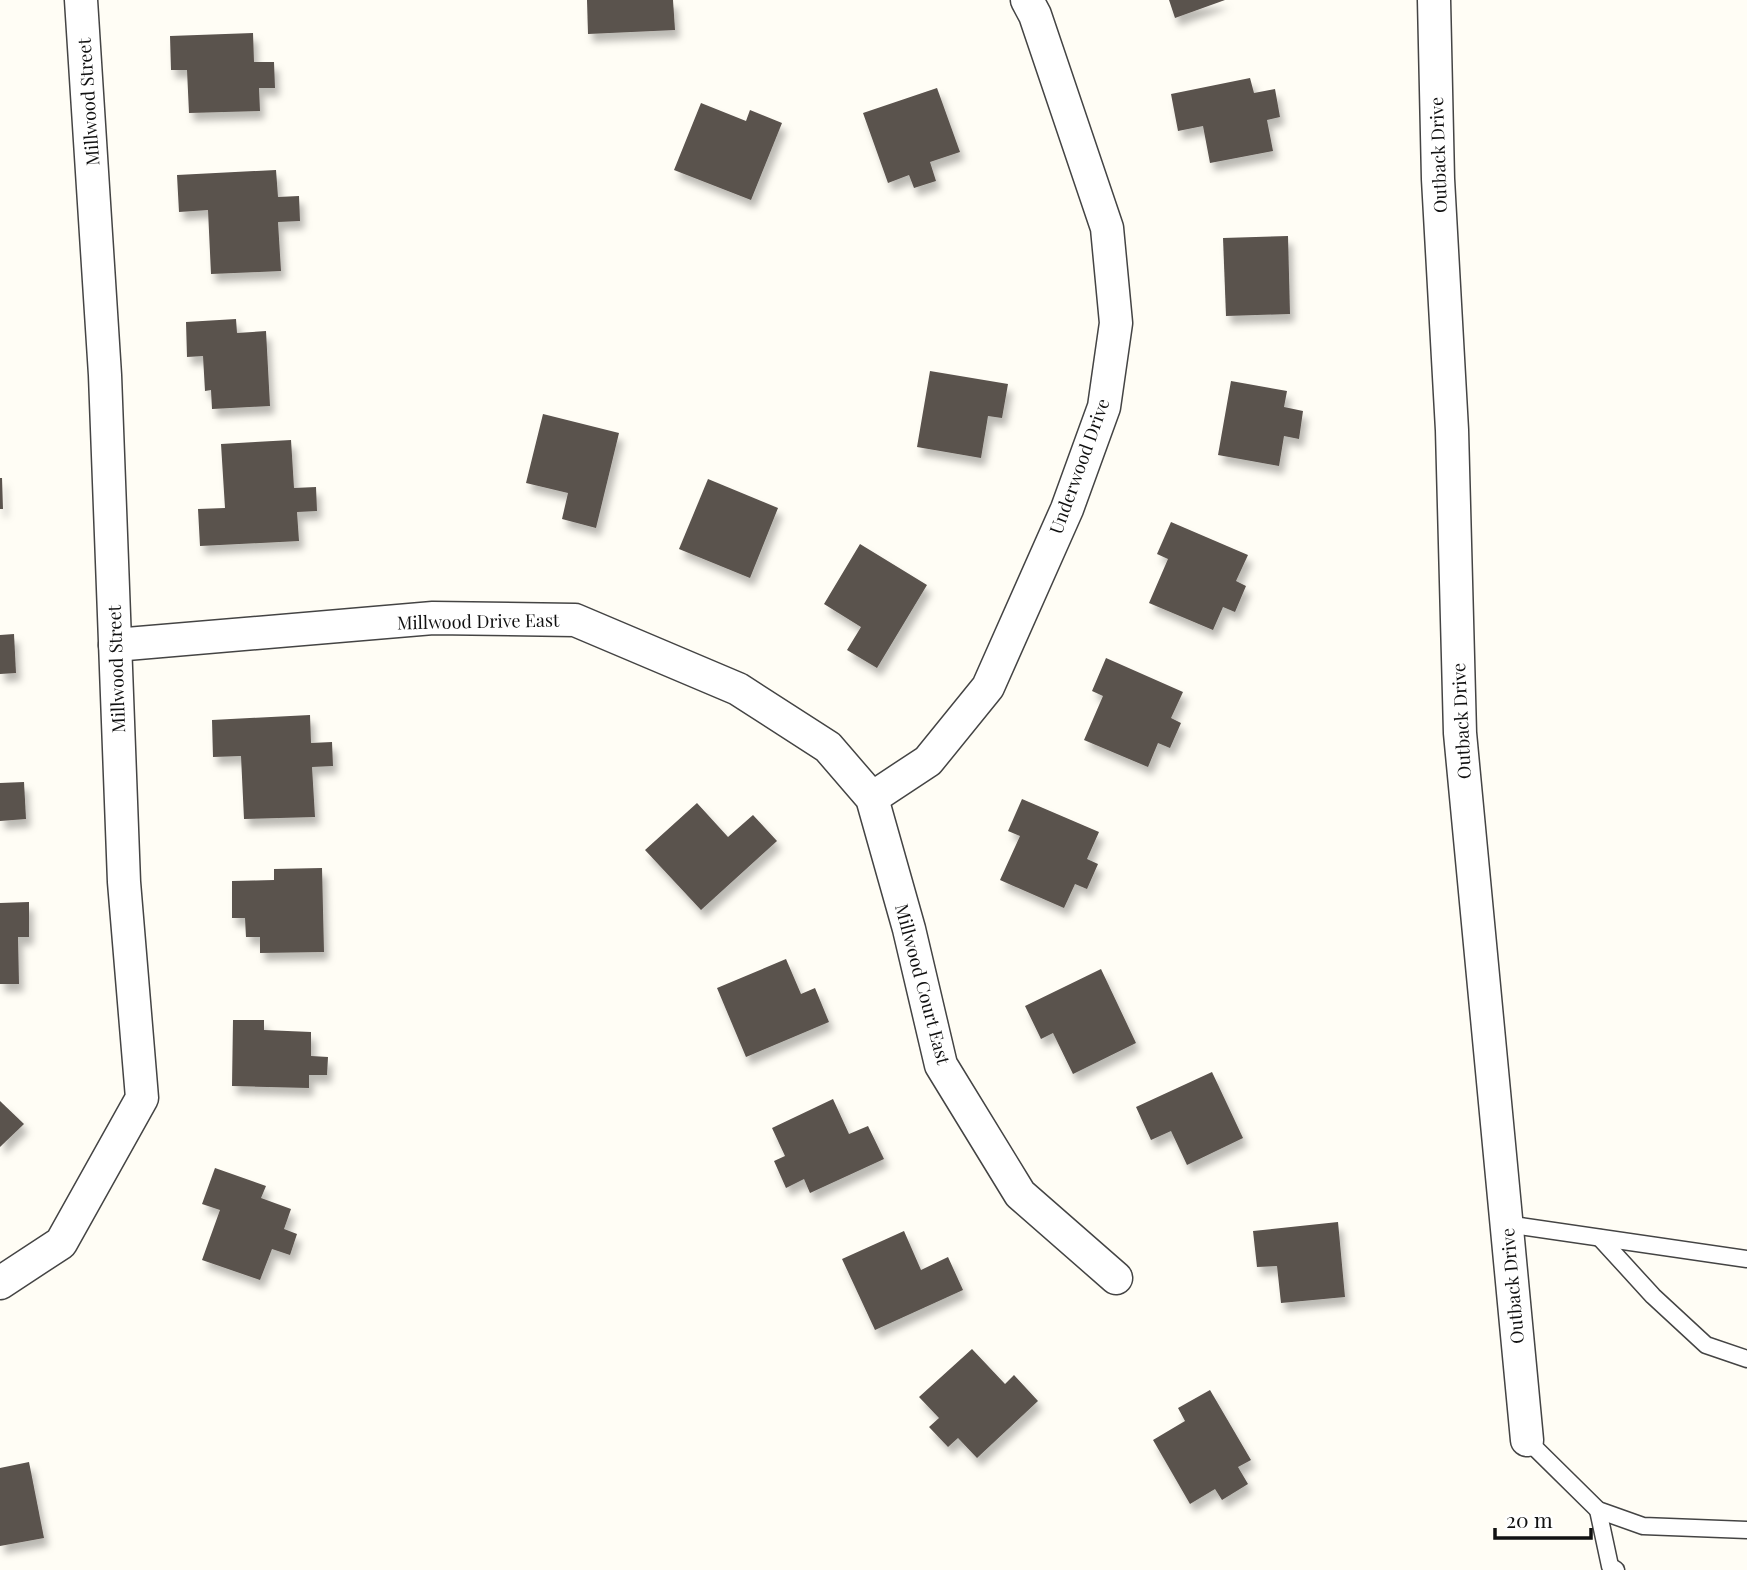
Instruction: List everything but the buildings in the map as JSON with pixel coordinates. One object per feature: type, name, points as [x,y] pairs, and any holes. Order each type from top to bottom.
[{"type":"street","name":"Millwood Street","points":[[0,1283],[61,1243],[142,1098],[124,882],[105,375],[81,0]]},
{"type":"street","name":"Underwood Drive","points":[[872,798],[928,761],[988,687],[1067,509],[1104,407],[1116,323],[1107,228],[1035,15],[1027,0]]},
{"type":"street","name":"Outback Drive","points":[[1434,0],[1438,179],[1452,430],[1460,733],[1527,1440]]},
{"type":"street","name":"Millwood Drive East","points":[[115,645],[433,618],[575,620],[738,688],[828,747],[872,798]]},
{"type":"street","name":"Millwood Court East","points":[[872,798],[909,929],[941,1065],[1020,1194],[1116,1278]]},
{"type":"lane","points":[[1506,1224],[1747,1259]]},
{"type":"lane","points":[[1600,1238],[1653,1296],[1706,1345],[1747,1359]]},
{"type":"lane","points":[[1527,1440],[1598,1510],[1643,1526],[1747,1530]]},
{"type":"lane","points":[[1598,1510],[1610,1566],[1616,1570]]}]
